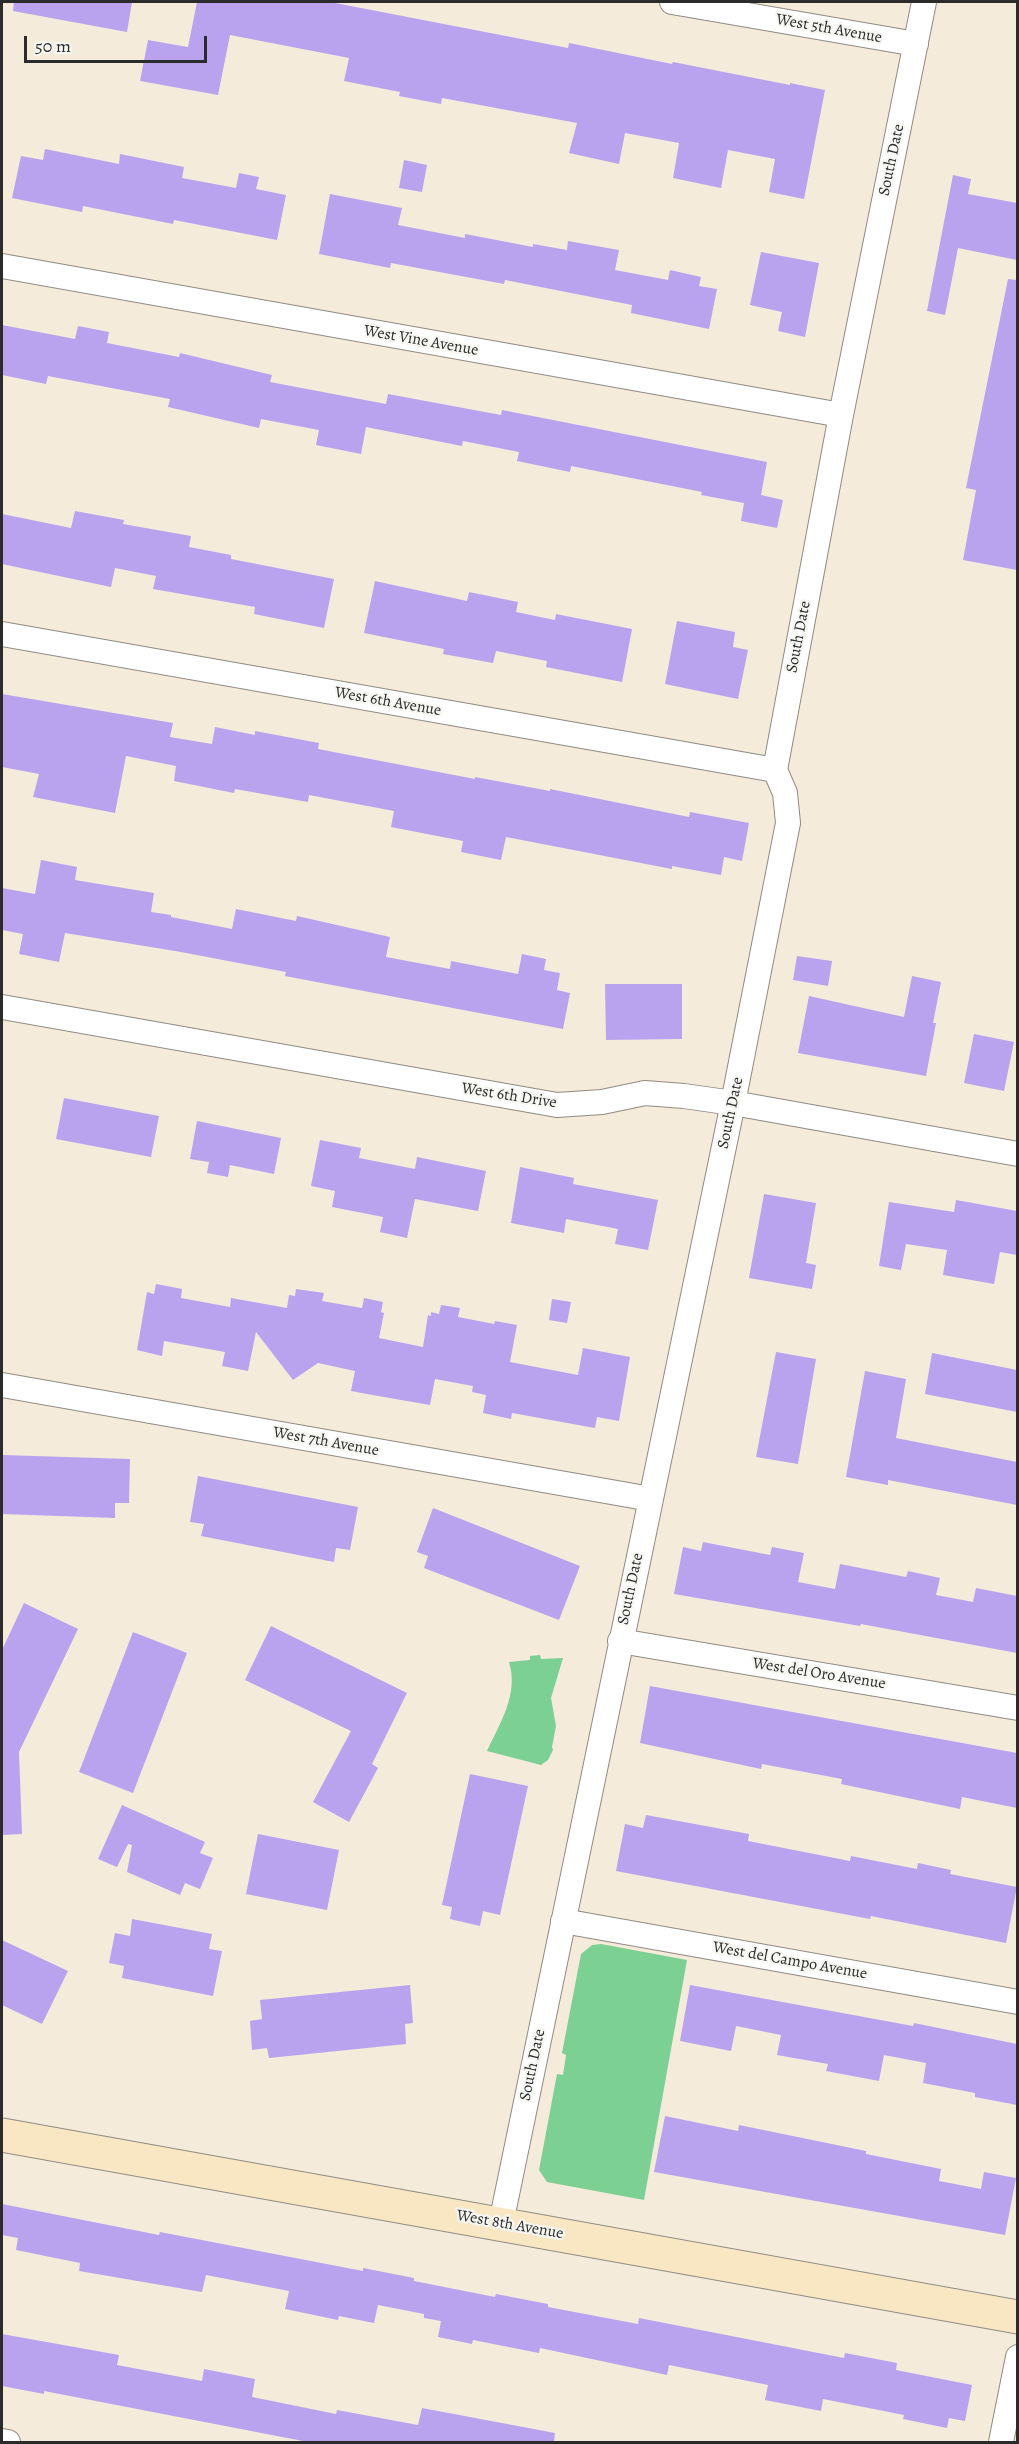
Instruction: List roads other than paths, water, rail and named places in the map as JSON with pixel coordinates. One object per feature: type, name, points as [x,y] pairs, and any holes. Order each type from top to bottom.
[{"type":"street","name":"West 5th Avenue","points":[[672,2],[916,44]]},
{"type":"street","name":"South Date","points":[[501,2223],[733,1103],[788,823],[785,793],[774,770],[841,415],[924,2]]},
{"type":"street","name":"West Vine Avenue","points":[[2,266],[841,415]]},
{"type":"street","name":"West 6th Avenue","points":[[2,634],[774,770]]},
{"type":"street","name":"West 6th Drive","points":[[2,1007],[556,1105],[602,1102],[645,1093],[733,1103],[1017,1154]]},
{"type":"street","name":"West 7th Avenue","points":[[2,1385],[651,1499]]},
{"type":"street","name":"West del Oro Avenue","points":[[620,1641],[1017,1708]]},
{"type":"street","name":"West del Campo Avenue","points":[[563,1921],[1017,2002]]},
{"type":"street","name":"West 8th Avenue","points":[[2,2135],[1017,2317]]},
{"type":"street","points":[[1001,2442],[1017,2357]]},
{"type":"street","points":[[2,2441],[8,2442]]}]
